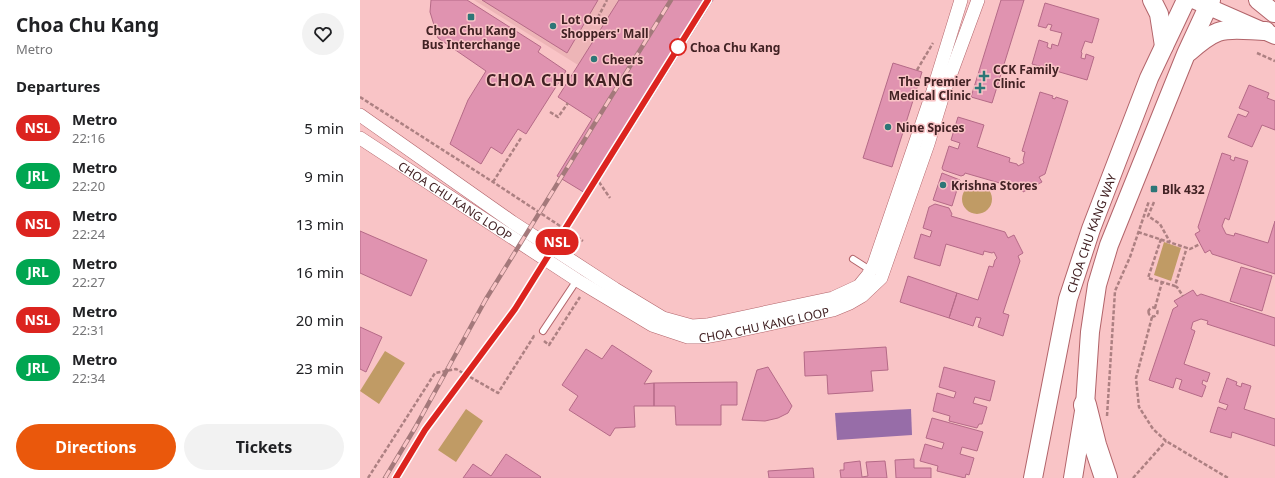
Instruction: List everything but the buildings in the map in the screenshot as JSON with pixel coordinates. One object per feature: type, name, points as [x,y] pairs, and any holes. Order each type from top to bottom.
[{"type":"highway","points":[[1084,405],[1106,478]]},
{"type":"main road","points":[[1152,0],[1159,14],[1164,46]]},
{"type":"main road","name":"CHOA CHU KANG WAY","points":[[1032,475],[1068,299],[1099,207],[1133,118],[1164,46],[1186,0]]},
{"type":"main road","points":[[1258,0],[1275,13]]},
{"type":"main road","name":"CHOA CHU KANG WAY","points":[[1073,478],[1084,405],[1090,332],[1097,285],[1109,245],[1186,54],[1204,2]]},
{"type":"main road","points":[[1186,54],[1205,38],[1218,32],[1228,30],[1270,33]]},
{"type":"street","name":"CHOA CHU KANG LOOP","points":[[360,115],[512,222],[614,289],[633,299],[662,318],[692,326],[723,322],[833,298],[859,286],[868,275],[874,264],[928,104],[961,0]]},
{"type":"street","name":"CHOA CHU KANG LOOP","points":[[360,138],[574,284],[652,325],[688,337],[704,338],[833,310],[862,296],[881,278],[943,95],[978,0]]},
{"type":"street","points":[[1247,0],[1275,13]]},
{"type":"street","points":[[1204,2],[1270,33]]},
{"type":"street","name":"CHOA CHU KANG LOOP","points":[[392,159],[402,145]]},
{"type":"street","points":[[868,275],[888,260]]},
{"type":"street","points":[[633,299],[634,306],[652,325]]},
{"type":"street","points":[[723,322],[733,325],[737,331]]},
{"type":"lane","points":[[853,259],[867,268],[868,275]]},
{"type":"lane","points":[[543,331],[574,284]]},
{"type":"path","points":[[595,23],[607,0]]},
{"type":"path","points":[[917,70],[934,41]]},
{"type":"path","points":[[1256,53],[1275,61]]},
{"type":"path","points":[[360,97],[583,241]]},
{"type":"path","points":[[550,112],[558,118],[568,103]]},
{"type":"path","points":[[493,182],[521,138]]},
{"type":"path","points":[[599,182],[610,198]]},
{"type":"path","points":[[1107,423],[1115,291],[1130,257],[1149,201]]},
{"type":"path","points":[[1154,202],[1148,216],[1160,224],[1170,242]]},
{"type":"path","points":[[1138,232],[1190,248],[1200,244]]},
{"type":"path","points":[[1161,239],[1148,278],[1177,287],[1183,296]]},
{"type":"path","points":[[1175,286],[1186,247]]},
{"type":"path","points":[[1162,282],[1155,308],[1158,312],[1152,317],[1136,378],[1139,407],[1153,429],[1166,441],[1228,478]]},
{"type":"path","points":[[368,478],[435,373],[456,369],[498,393],[534,336],[550,344],[581,295],[574,284]]},
{"type":"path","points":[[1152,317],[1148,314],[1149,311],[1150,309],[1155,308]]},
{"type":"path","points":[[1133,478],[1166,441]]},
{"type":"shaded area","name":"Lot One Shoppers' Mall","points":[[474,0],[619,0],[578,65]]},
{"type":"shaded area","points":[[977,184],[983,185],[991,193],[991,205],[983,213],[977,214],[971,213],[963,205],[962,199],[963,193],[971,185]]},
{"type":"shaded area","points":[[1164,242],[1181,248],[1171,281],[1154,275]]},
{"type":"shaded area","points":[[385,351],[405,363],[379,404],[360,391]]},
{"type":"shaded area","points":[[466,409],[483,421],[456,462],[438,450]]},
{"type":"shaded area","points":[[911,409],[912,435],[837,440],[835,413]]},
{"type":"railway","points":[[385,478],[415,428],[486,299],[671,0]]},
{"type":"railway","points":[[396,478],[425,430],[515,309],[708,0]]},
{"type":"metro line","name":"NSL","points":[[396,478],[425,430],[515,309],[708,0]]},
{"type":"place","name":"Choa Chu Kang Bus Interchange","points":[[471,17]]},
{"type":"place","name":"Lot One Shoppers' Mall","points":[[553,26]]},
{"type":"place","name":"Choa Chu Kang","points":[[678,47]]},
{"type":"place","name":"Cheers","points":[[594,59]]},
{"type":"place","name":"CCK Family Clinic","points":[[984,76]]},
{"type":"place","name":"The Premier Medical Clinic","points":[[980,88]]},
{"type":"place","name":"Nine Spices","points":[[888,127]]},
{"type":"place","name":"Krishna Stores","points":[[943,185]]},
{"type":"place","name":"Blk 432","points":[[1154,189]]},
{"type":"district","name":"CHOA CHU KANG","points":[[560,80]]}]
